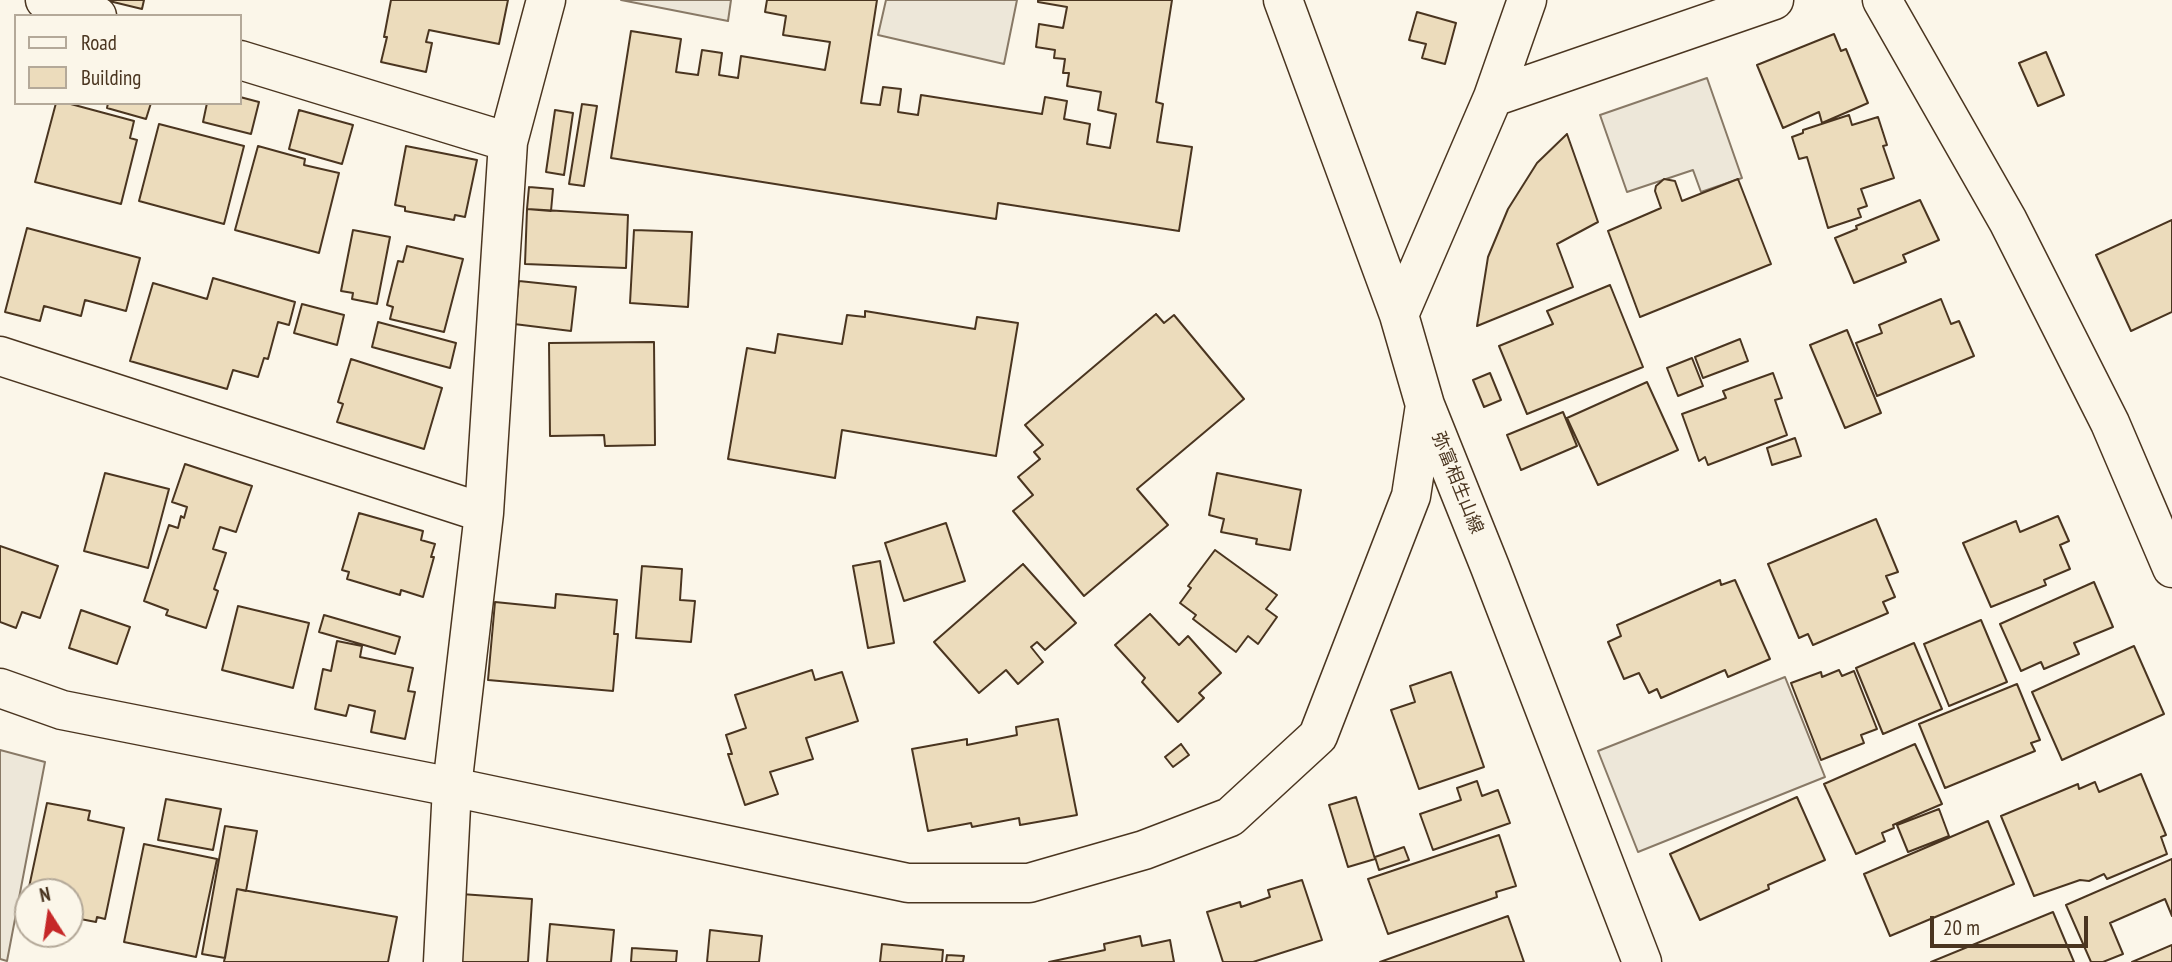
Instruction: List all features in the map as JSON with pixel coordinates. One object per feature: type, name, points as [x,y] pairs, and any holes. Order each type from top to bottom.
[{"type":"street","points":[[46,0],[91,14]]},
{"type":"street","points":[[443,962],[452,787],[484,513],[508,142],[546,0]]},
{"type":"street","name":"弥富相生山線","points":[[1283,0],[1399,315],[1425,405],[1642,962]]},
{"type":"street","points":[[1399,315],[1493,97],[1527,0]]},
{"type":"street","points":[[1493,97],[1774,0]]},
{"type":"street","points":[[1882,0],[2008,221],[2110,423],[2172,568]]},
{"type":"street","points":[[242,61],[508,142]]},
{"type":"street","points":[[0,356],[484,513]]},
{"type":"street","points":[[0,688],[61,710],[452,787],[908,883],[1029,883],[1144,850],[1230,817],[1318,736],[1411,496],[1425,405]]},
{"type":"shaded area","points":[[621,0],[731,0],[728,21]]},
{"type":"shaded area","points":[[886,0],[1017,0],[1004,64],[878,35]]},
{"type":"shaded area","points":[[1707,78],[1742,178],[1701,192],[1693,170],[1627,192],[1600,115]]},
{"type":"shaded area","points":[[1785,677],[1825,777],[1638,852],[1598,751]]},
{"type":"shaded area","points":[[0,750],[45,762],[23,878],[14,878],[14,924],[7,961],[0,959]]},
{"type":"building","points":[[105,0],[144,0],[142,9]]},
{"type":"building","points":[[391,0],[508,0],[499,44],[429,30],[426,42],[432,43],[426,72],[381,62]]},
{"type":"building","points":[[767,0],[877,0],[861,103],[880,105],[883,87],[901,89],[898,112],[918,115],[921,95],[1042,114],[1045,97],[1067,101],[1064,119],[1090,124],[1087,144],[1110,148],[1116,114],[1098,110],[1101,92],[1067,86],[1069,73],[1063,73],[1065,59],[1054,58],[1055,50],[1036,47],[1039,24],[1063,28],[1067,7],[1038,0],[1172,0],[1156,102],[1163,104],[1157,142],[1192,147],[1179,231],[998,203],[996,219],[611,158],[631,31],[681,39],[676,72],[698,75],[702,50],[722,53],[719,75],[738,78],[741,56],[825,70],[830,42],[783,35],[786,16],[765,12]]},
{"type":"building","points":[[1417,12],[1456,23],[1445,64],[1422,58],[1426,44],[1409,40]]},
{"type":"building","points":[[1834,34],[1841,51],[1846,49],[1868,103],[1822,123],[1819,112],[1783,128],[1757,65]]},
{"type":"building","points":[[2046,52],[2064,95],[2038,106],[2019,63]]},
{"type":"building","points":[[242,98],[259,102],[251,134],[203,122],[207,105],[242,105]]},
{"type":"building","points":[[582,104],[597,106],[584,186],[569,184]]},
{"type":"building","points":[[55,105],[74,105],[134,121],[130,138],[137,140],[121,204],[35,182]]},
{"type":"building","points":[[108,105],[150,105],[146,119],[107,108]]},
{"type":"building","points":[[299,110],[353,125],[342,164],[289,149]]},
{"type":"building","points":[[555,110],[573,113],[564,175],[546,172]]},
{"type":"building","points":[[1849,115],[1852,125],[1878,117],[1887,145],[1883,146],[1894,178],[1861,189],[1867,206],[1858,209],[1861,217],[1828,228],[1807,157],[1799,159],[1792,137],[1803,133],[1803,130]]},
{"type":"building","points":[[159,124],[244,146],[224,224],[139,201]]},
{"type":"building","points":[[1567,134],[1598,222],[1557,244],[1573,287],[1477,326],[1488,257],[1508,209],[1537,163]]},
{"type":"building","points":[[258,146],[305,159],[304,165],[339,173],[319,253],[235,230]]},
{"type":"building","points":[[406,146],[477,160],[465,217],[455,215],[454,220],[405,211],[405,207],[395,205]]},
{"type":"building","points":[[1664,179],[1675,181],[1682,201],[1738,179],[1771,264],[1640,317],[1608,231],[1661,208],[1655,191],[1656,186]]},
{"type":"building","points":[[529,187],[553,189],[551,211],[527,209]]},
{"type":"building","points":[[1920,200],[1939,240],[1903,255],[1906,262],[1854,283],[1835,238],[1857,229],[1856,226]]},
{"type":"building","points":[[527,209],[628,215],[626,268],[525,264]]},
{"type":"building","points":[[2172,220],[2172,312],[2131,331],[2096,255]]},
{"type":"building","points":[[27,228],[140,258],[126,311],[85,300],[81,316],[44,306],[40,321],[5,312]]},
{"type":"building","points":[[353,230],[390,237],[377,304],[352,299],[353,293],[341,291]]},
{"type":"building","points":[[634,230],[692,232],[688,307],[630,303]]},
{"type":"building","points":[[407,246],[463,259],[444,332],[390,319],[393,307],[387,305],[398,261],[403,262]]},
{"type":"building","points":[[213,278],[295,302],[289,325],[278,322],[268,359],[264,358],[258,377],[233,370],[227,389],[130,361],[153,283],[207,299]]},
{"type":"building","points":[[519,281],[576,287],[571,331],[514,324]]},
{"type":"building","points":[[1610,285],[1643,367],[1527,414],[1499,346],[1553,324],[1547,311]]},
{"type":"building","points":[[1941,299],[1951,324],[1959,321],[1974,356],[1877,396],[1856,343],[1882,333],[1879,325]]},
{"type":"building","points":[[302,304],[344,315],[337,345],[294,333]]},
{"type":"building","points":[[865,311],[975,329],[977,317],[1018,323],[996,456],[842,430],[835,478],[728,459],[747,348],[775,353],[778,334],[842,344],[847,315],[865,317]]},
{"type":"building","points":[[1156,314],[1164,323],[1174,315],[1244,399],[1137,489],[1168,525],[1084,596],[1013,511],[1033,495],[1018,477],[1040,459],[1034,452],[1043,445],[1025,425]]},
{"type":"building","points":[[378,322],[456,343],[450,368],[372,347]]},
{"type":"building","points":[[1847,330],[1881,413],[1845,428],[1810,345]]},
{"type":"building","points":[[1740,339],[1748,361],[1703,378],[1695,357]]},
{"type":"building","points":[[654,342],[655,445],[605,446],[604,435],[550,436],[549,343]]},
{"type":"building","points":[[1692,358],[1703,386],[1678,396],[1667,368]]},
{"type":"building","points":[[351,359],[442,388],[424,449],[337,422],[343,404],[338,402]]},
{"type":"building","points":[[1490,373],[1501,400],[1484,407],[1473,380]]},
{"type":"building","points":[[1773,373],[1782,398],[1775,400],[1787,435],[1708,465],[1705,457],[1699,461],[1682,414],[1726,398],[1723,391]]},
{"type":"building","points":[[1647,382],[1678,450],[1598,485],[1567,418]]},
{"type":"building","points":[[1563,412],[1577,446],[1521,470],[1507,435]]},
{"type":"building","points":[[1795,438],[1801,456],[1772,465],[1767,448]]},
{"type":"building","points":[[185,464],[252,486],[236,532],[220,527],[213,549],[226,553],[214,589],[218,591],[206,628],[166,615],[168,610],[144,601],[169,525],[178,528],[181,516],[184,518],[187,507],[172,502]]},
{"type":"building","points":[[105,473],[169,489],[148,568],[84,551]]},
{"type":"building","points":[[1217,473],[1301,490],[1290,550],[1256,544],[1257,539],[1221,532],[1224,519],[1209,515]]},
{"type":"building","points":[[359,513],[423,531],[421,540],[435,544],[423,597],[401,590],[400,595],[347,579],[349,572],[342,570]]},
{"type":"building","points":[[2058,516],[2069,541],[2060,545],[2070,569],[2044,580],[2046,585],[1991,607],[1963,543],[2016,521],[2020,532]]},
{"type":"building","points":[[1876,519],[1898,572],[1886,576],[1895,597],[1883,602],[1888,613],[1813,645],[1808,634],[1799,638],[1768,564]]},
{"type":"building","points":[[946,523],[965,581],[904,601],[885,543]]},
{"type":"building","points":[[0,546],[58,566],[40,618],[22,612],[16,628],[0,622]]},
{"type":"building","points":[[1215,550],[1277,595],[1266,609],[1277,617],[1258,644],[1248,636],[1236,652],[1193,619],[1196,615],[1180,603],[1191,588],[1188,586]]},
{"type":"building","points":[[880,561],[894,643],[868,648],[853,566]]},
{"type":"building","points":[[1023,564],[1076,623],[1045,650],[1037,642],[1031,647],[1043,662],[1018,684],[1006,670],[979,693],[934,642]]},
{"type":"building","points":[[642,566],[682,569],[680,600],[695,601],[691,642],[636,638]]},
{"type":"building","points":[[1720,580],[1721,585],[1735,580],[1770,659],[1728,677],[1725,670],[1661,698],[1657,689],[1649,693],[1639,673],[1624,679],[1608,642],[1621,636],[1617,625]]},
{"type":"building","points":[[2094,582],[2113,627],[2074,643],[2079,654],[2044,669],[2041,662],[2021,671],[2000,624]]},
{"type":"building","points":[[556,594],[617,600],[614,634],[618,634],[613,691],[488,680],[495,602],[555,608]]},
{"type":"building","points":[[238,606],[309,623],[293,688],[222,670]]},
{"type":"building","points":[[81,610],[130,627],[117,664],[69,648]]},
{"type":"building","points":[[1150,614],[1179,645],[1188,636],[1221,673],[1199,693],[1204,698],[1178,722],[1142,682],[1145,678],[1115,645]]},
{"type":"building","points":[[324,615],[400,637],[395,654],[319,632]]},
{"type":"building","points":[[1981,620],[2007,682],[1949,706],[1924,644]]},
{"type":"building","points":[[337,641],[362,646],[360,657],[413,668],[408,691],[415,692],[405,739],[371,732],[375,711],[349,705],[346,716],[315,709],[323,669],[331,671]]},
{"type":"building","points":[[1914,643],[1942,709],[1883,734],[1856,668]]},
{"type":"building","points":[[2134,646],[2164,714],[2062,760],[2032,692]]},
{"type":"building","points":[[812,670],[815,680],[842,672],[858,721],[806,738],[813,759],[770,772],[778,794],[745,805],[728,754],[732,754],[726,735],[746,728],[735,695]]},
{"type":"building","points":[[1839,670],[1842,676],[1854,671],[1877,729],[1861,735],[1864,743],[1821,760],[1791,683],[1821,672],[1822,677]]},
{"type":"building","points":[[1451,672],[1484,767],[1419,789],[1391,710],[1415,702],[1410,686]]},
{"type":"building","points":[[2017,684],[2040,740],[2031,743],[2035,751],[1945,788],[1919,724]]},
{"type":"building","points":[[1058,719],[1077,815],[1020,825],[1019,818],[972,827],[971,823],[928,831],[912,749],[967,739],[967,745],[1017,735],[1016,727]]},
{"type":"building","points":[[1181,744],[1189,755],[1173,767],[1165,757]]},
{"type":"building","points":[[1915,744],[1942,804],[1893,825],[1894,828],[1882,833],[1885,841],[1856,854],[1824,784]]},
{"type":"building","points":[[2141,774],[2166,835],[2161,837],[2167,854],[2107,879],[2104,874],[2089,881],[2080,880],[2034,896],[2001,816],[2078,784],[2079,789],[2095,782],[2099,792]]},
{"type":"building","points":[[1477,781],[1482,796],[1498,790],[1510,823],[1433,850],[1420,814],[1461,800],[1457,788]]},
{"type":"building","points":[[1356,797],[1375,859],[1348,867],[1329,805]]},
{"type":"building","points":[[1797,797],[1825,860],[1768,885],[1769,889],[1700,920],[1670,854]]},
{"type":"building","points":[[166,799],[221,809],[213,850],[158,840]]},
{"type":"building","points":[[47,803],[90,811],[88,820],[124,828],[105,919],[97,917],[96,922],[84,920],[84,878],[31,878]]},
{"type":"building","points":[[1939,809],[1949,836],[1908,852],[1897,825]]},
{"type":"building","points":[[1988,821],[2014,884],[1890,936],[1864,874]]},
{"type":"building","points":[[225,826],[257,831],[246,891],[237,889],[225,958],[202,954]]},
{"type":"building","points":[[1499,835],[1516,886],[1496,892],[1497,897],[1388,934],[1368,879]]},
{"type":"building","points":[[144,844],[217,859],[196,957],[124,942]]},
{"type":"building","points":[[1404,847],[1409,860],[1379,870],[1375,857]]},
{"type":"building","points":[[2172,859],[2172,916],[2165,899],[2110,923],[2123,954],[2103,962],[2091,962],[2066,905]]},
{"type":"building","points":[[1302,880],[1322,940],[1253,962],[1223,962],[1207,912],[1240,902],[1241,907],[1270,897],[1268,890]]},
{"type":"building","points":[[237,889],[397,917],[388,962],[224,962]]},
{"type":"building","points":[[461,894],[532,899],[528,962],[456,962]]},
{"type":"building","points":[[2053,912],[2074,962],[1931,962]]},
{"type":"building","points":[[1508,916],[1524,962],[1380,962]]},
{"type":"building","points":[[550,924],[614,930],[611,962],[547,962]]},
{"type":"building","points":[[710,930],[762,936],[759,962],[707,962]]},
{"type":"building","points":[[1140,936],[1142,946],[1170,940],[1174,962],[1049,962],[1105,950],[1104,944]]},
{"type":"building","points":[[882,944],[943,950],[942,962],[880,962]]},
{"type":"building","points":[[2172,945],[2172,962],[2132,962]]},
{"type":"building","points":[[632,948],[677,951],[676,962],[631,962]]},
{"type":"building","points":[[947,955],[964,956],[963,962],[946,962]]}]
